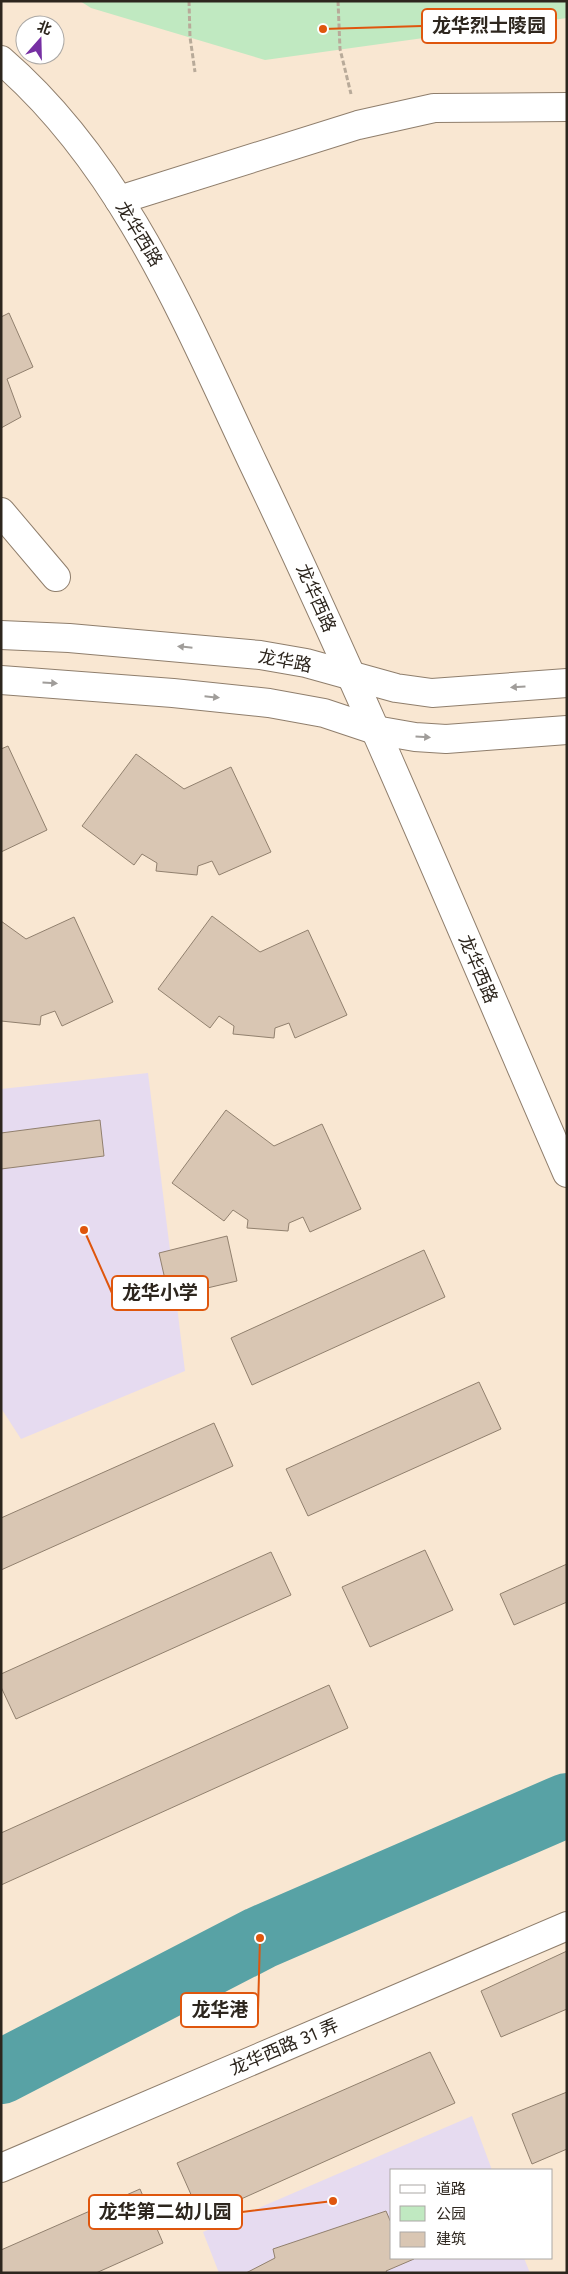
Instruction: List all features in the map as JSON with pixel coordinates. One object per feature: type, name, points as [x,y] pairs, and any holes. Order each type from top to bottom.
[{"type":"street","name":"龙华西路","points":[[1,60],[20,76],[69,130],[119,200],[167,283],[288,536],[353,678],[567,1173]]},
{"type":"street","points":[[119,200],[358,125],[434,108],[567,107]]},
{"type":"street","points":[[1,512],[56,578]]},
{"type":"street","name":"龙华路","points":[[1,635],[69,638],[260,655],[306,663],[353,678],[432,694],[567,683]]},
{"type":"street","points":[[1,680],[155,691],[269,702],[324,713],[375,730],[416,737],[446,739],[567,730]]},
{"type":"street","name":"龙华西路 31 弄","points":[[1,2168],[567,1926]]},
{"type":"path","points":[[189,1],[190,37],[195,72]]},
{"type":"path","points":[[338,1],[340,49],[358,125]]},
{"type":"shaded area","points":[[148,1073],[185,1371],[21,1439],[1,1408],[1,1089]]},
{"type":"shaded area","points":[[472,2116],[492,2169],[390,2169],[390,2259],[524,2259],[530,2273],[219,2273],[203,2232]]},
{"type":"green space","points":[[80,1],[567,1],[567,18],[265,60],[91,8]]},
{"type":"building","points":[[9,313],[33,367],[7,379],[21,417],[1,428],[1,317]]},
{"type":"building","points":[[8,746],[47,830],[1,852],[1,749]]},
{"type":"building","points":[[136,754],[184,789],[231,767],[271,852],[219,875],[212,861],[198,866],[197,875],[156,871],[157,863],[142,854],[134,865],[82,826]]},
{"type":"building","points":[[212,916],[260,952],[308,930],[347,1015],[295,1038],[289,1023],[275,1028],[274,1038],[233,1034],[234,1026],[219,1016],[210,1028],[158,989]]},
{"type":"building","points":[[74,917],[113,1002],[62,1026],[55,1011],[41,1016],[40,1025],[1,1021],[1,921],[26,939]]},
{"type":"building","points":[[226,1110],[274,1146],[322,1124],[361,1209],[310,1232],[303,1217],[289,1223],[288,1231],[247,1228],[248,1220],[233,1210],[224,1221],[172,1183]]},
{"type":"building","points":[[100,1120],[104,1156],[1,1169],[1,1133]]},
{"type":"building","points":[[227,1236],[237,1281],[169,1297],[159,1253]]},
{"type":"building","points":[[424,1250],[445,1297],[252,1385],[231,1338]]},
{"type":"building","points":[[479,1382],[501,1429],[308,1516],[286,1469]]},
{"type":"building","points":[[214,1423],[233,1466],[1,1570],[1,1518]]},
{"type":"building","points":[[425,1550],[453,1610],[370,1647],[342,1587]]},
{"type":"building","points":[[271,1552],[291,1595],[16,1719],[1,1687],[1,1674]]},
{"type":"building","points":[[567,1564],[567,1602],[514,1625],[500,1594]]},
{"type":"building","points":[[329,1685],[348,1728],[1,1885],[1,1833]]},
{"type":"building","points":[[567,1951],[567,2009],[501,2037],[481,1991]]},
{"type":"building","points":[[430,2052],[455,2103],[201,2217],[177,2163]]},
{"type":"building","points":[[567,2092],[567,2149],[532,2164],[512,2114]]},
{"type":"building","points":[[140,2189],[163,2243],[96,2273],[1,2273],[1,2250]]},
{"type":"building","points":[[386,2211],[390,2220],[390,2259],[414,2259],[386,2271],[387,2273],[246,2273],[275,2258],[273,2249]]},
{"type":"waterway","points":[[1,2072],[260,1938],[567,1805]]},
{"type":"place","name":"龙华烈士陵园","points":[[323,29]]},
{"type":"place","name":"龙华小学","points":[[84,1230]]},
{"type":"place","name":"龙华港","points":[[260,1938]]},
{"type":"place","name":"龙华第二幼儿园","points":[[333,2201]]}]
